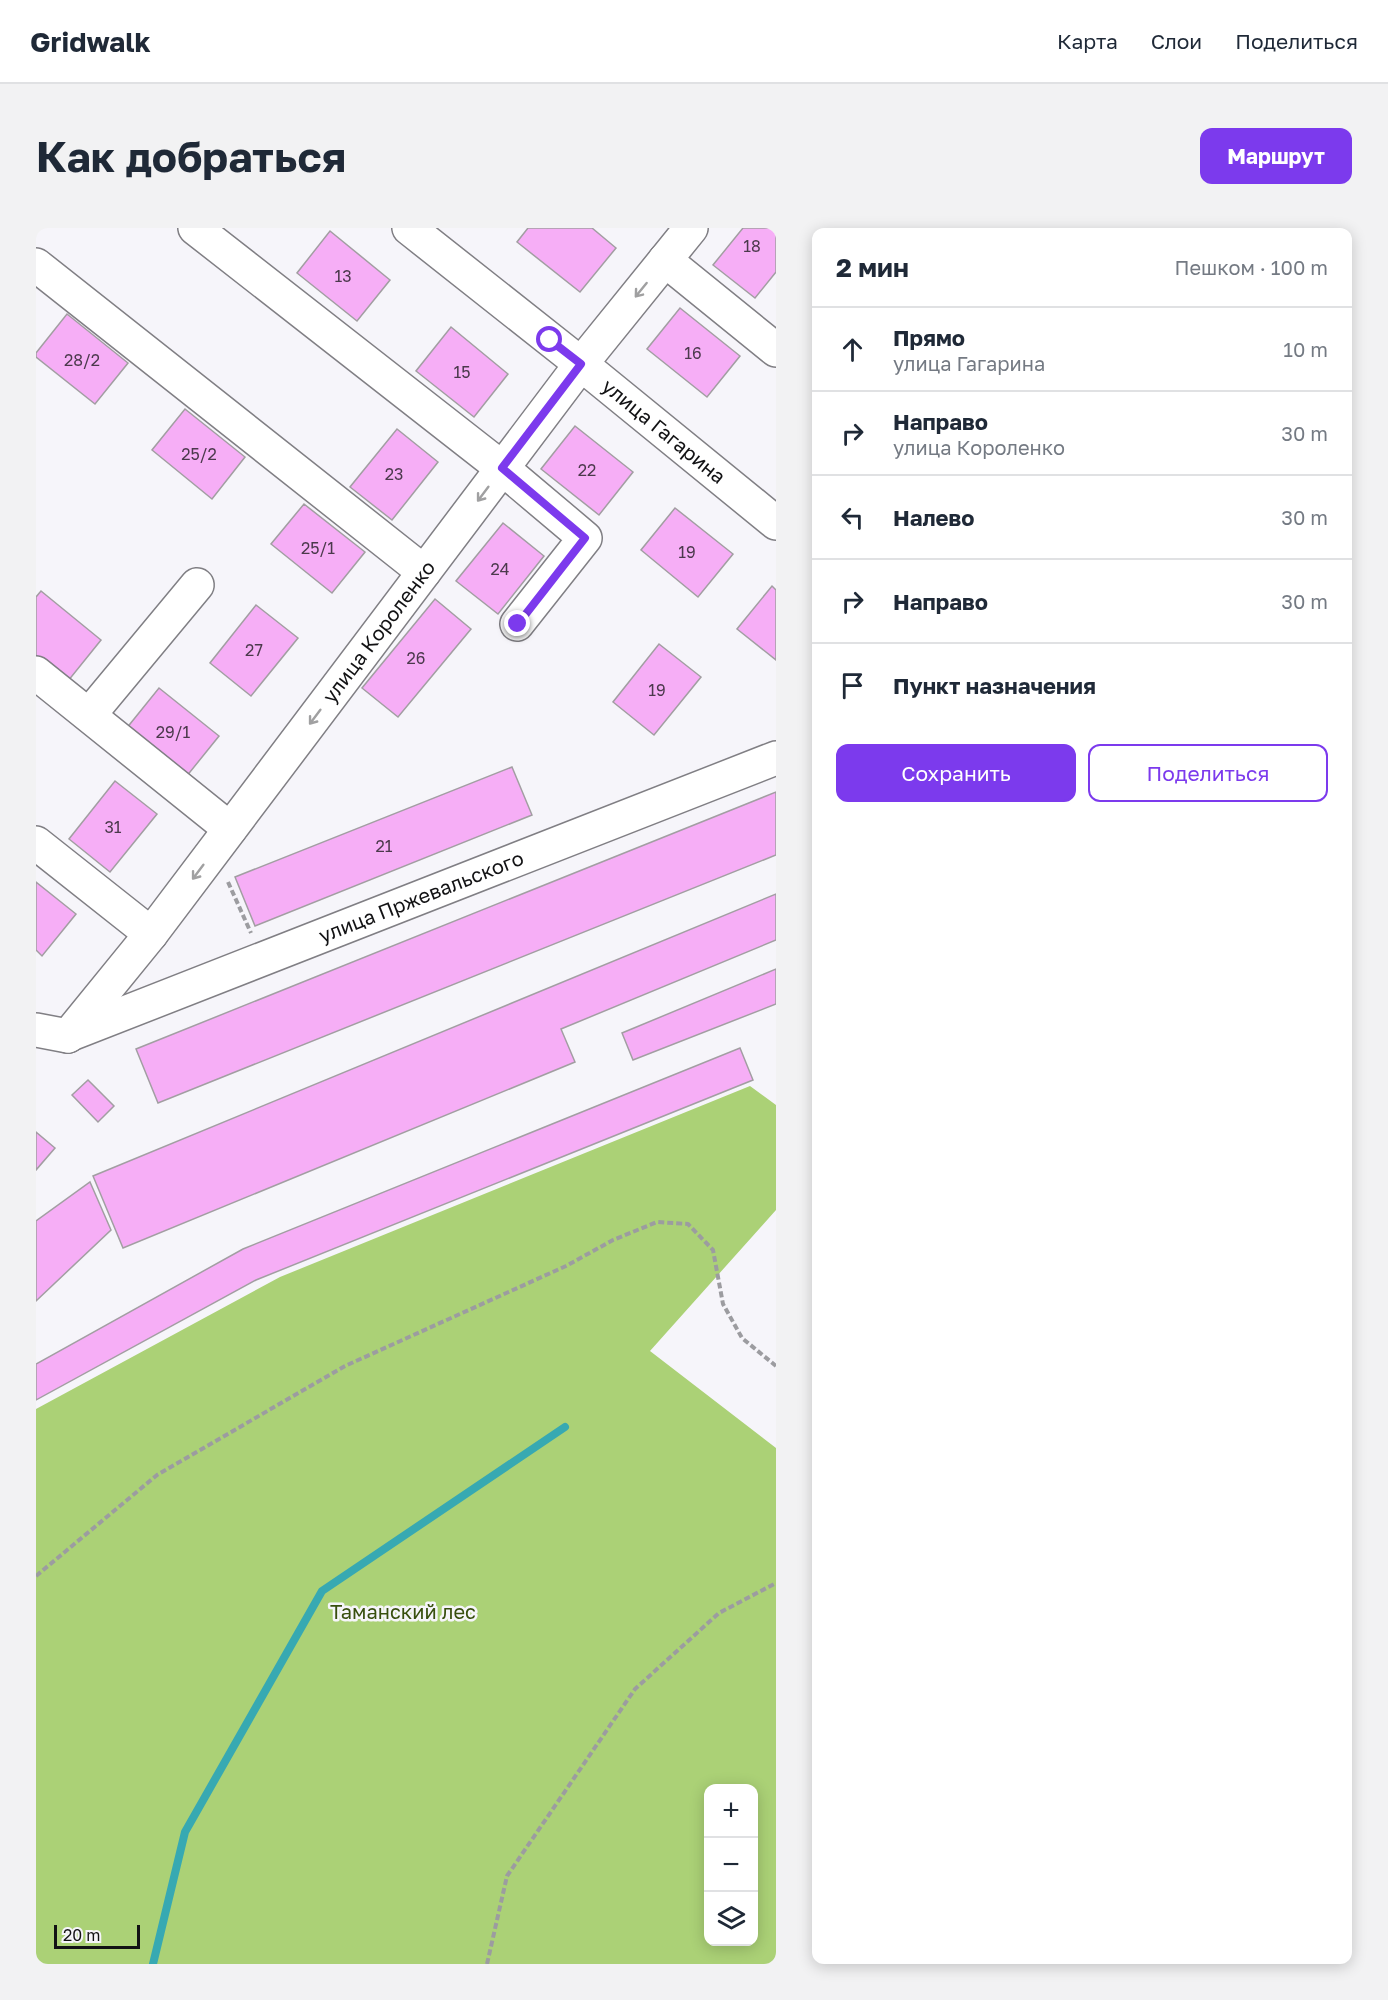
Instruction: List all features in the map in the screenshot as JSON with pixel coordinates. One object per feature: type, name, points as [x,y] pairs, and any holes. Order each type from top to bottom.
[{"type":"street","points":[[195,228],[502,468],[585,538],[518,624]]},
{"type":"street","name":"улица Гагарина","points":[[409,228],[776,523]]},
{"type":"street","name":"улица Короленко","points":[[68,1035],[151,934],[581,364],[691,228]]},
{"type":"street","points":[[664,260],[776,350]]},
{"type":"street","points":[[36,265],[424,572]]},
{"type":"street","points":[[89,715],[197,585]]},
{"type":"street","points":[[36,673],[230,829]]},
{"type":"street","name":"улица Пржевальского","points":[[68,1035],[776,758]]},
{"type":"street","points":[[36,843],[151,934]]},
{"type":"street","points":[[36,1030],[68,1035]]},
{"type":"path","points":[[36,1576],[157,1475],[345,1366],[566,1266],[613,1240],[657,1222],[688,1224],[713,1250],[723,1304],[742,1338],[776,1366]]},
{"type":"path","points":[[487,1964],[507,1876],[635,1689],[719,1613],[776,1583]]},
{"type":"green space","name":"Таманский лес","points":[[750,1086],[776,1105],[776,1210],[650,1351],[776,1448],[776,1964],[36,1964],[36,1409],[280,1277]]},
{"type":"building","points":[[528,228],[592,228],[616,248],[580,292],[517,242]]},
{"type":"building","points":[[743,228],[776,228],[776,272],[755,298],[713,265]]},
{"type":"building","points":[[330,231],[390,280],[357,321],[297,273]]},
{"type":"building","points":[[680,308],[740,356],[707,397],[647,349]]},
{"type":"building","points":[[67,314],[128,363],[95,404],[36,357],[36,353]]},
{"type":"building","points":[[451,327],[508,374],[474,417],[416,371]]},
{"type":"building","points":[[185,409],[245,457],[212,499],[152,450]]},
{"type":"building","points":[[575,426],[633,472],[599,515],[541,469]]},
{"type":"building","points":[[397,429],[438,462],[392,520],[350,487]]},
{"type":"building","points":[[304,504],[365,552],[332,593],[271,544]]},
{"type":"building","points":[[675,508],[733,554],[698,597],[641,550]]},
{"type":"building","points":[[503,523],[544,556],[498,614],[456,581]]},
{"type":"building","points":[[772,586],[776,590],[776,660],[737,629]]},
{"type":"building","points":[[41,591],[101,640],[68,681],[36,655],[36,597]]},
{"type":"building","points":[[435,599],[471,629],[398,717],[362,688]]},
{"type":"building","points":[[256,605],[298,638],[251,696],[210,663]]},
{"type":"building","points":[[659,644],[701,677],[654,735],[613,702]]},
{"type":"building","points":[[159,688],[219,736],[186,777],[126,729]]},
{"type":"building","points":[[512,767],[532,815],[255,926],[235,877]]},
{"type":"building","points":[[115,781],[157,814],[110,872],[69,839]]},
{"type":"building","points":[[776,792],[776,855],[158,1103],[136,1049]]},
{"type":"building","points":[[36,882],[76,914],[42,956],[36,950]]},
{"type":"building","points":[[776,894],[776,940],[561,1029],[575,1062],[123,1248],[93,1176]]},
{"type":"building","points":[[776,969],[776,1004],[633,1060],[622,1033]]},
{"type":"building","points":[[740,1048],[753,1080],[256,1280],[36,1400],[36,1364],[243,1249]]},
{"type":"building","points":[[88,1080],[114,1106],[98,1122],[72,1095]]},
{"type":"building","points":[[36,1132],[55,1148],[36,1170]]},
{"type":"building","points":[[90,1182],[111,1230],[36,1301],[36,1221]]},
{"type":"waterway","points":[[153,1964],[185,1832],[322,1591],[565,1427]]},
{"type":"route","points":[[518,624],[585,538],[502,468],[581,364],[550,340]]}]
